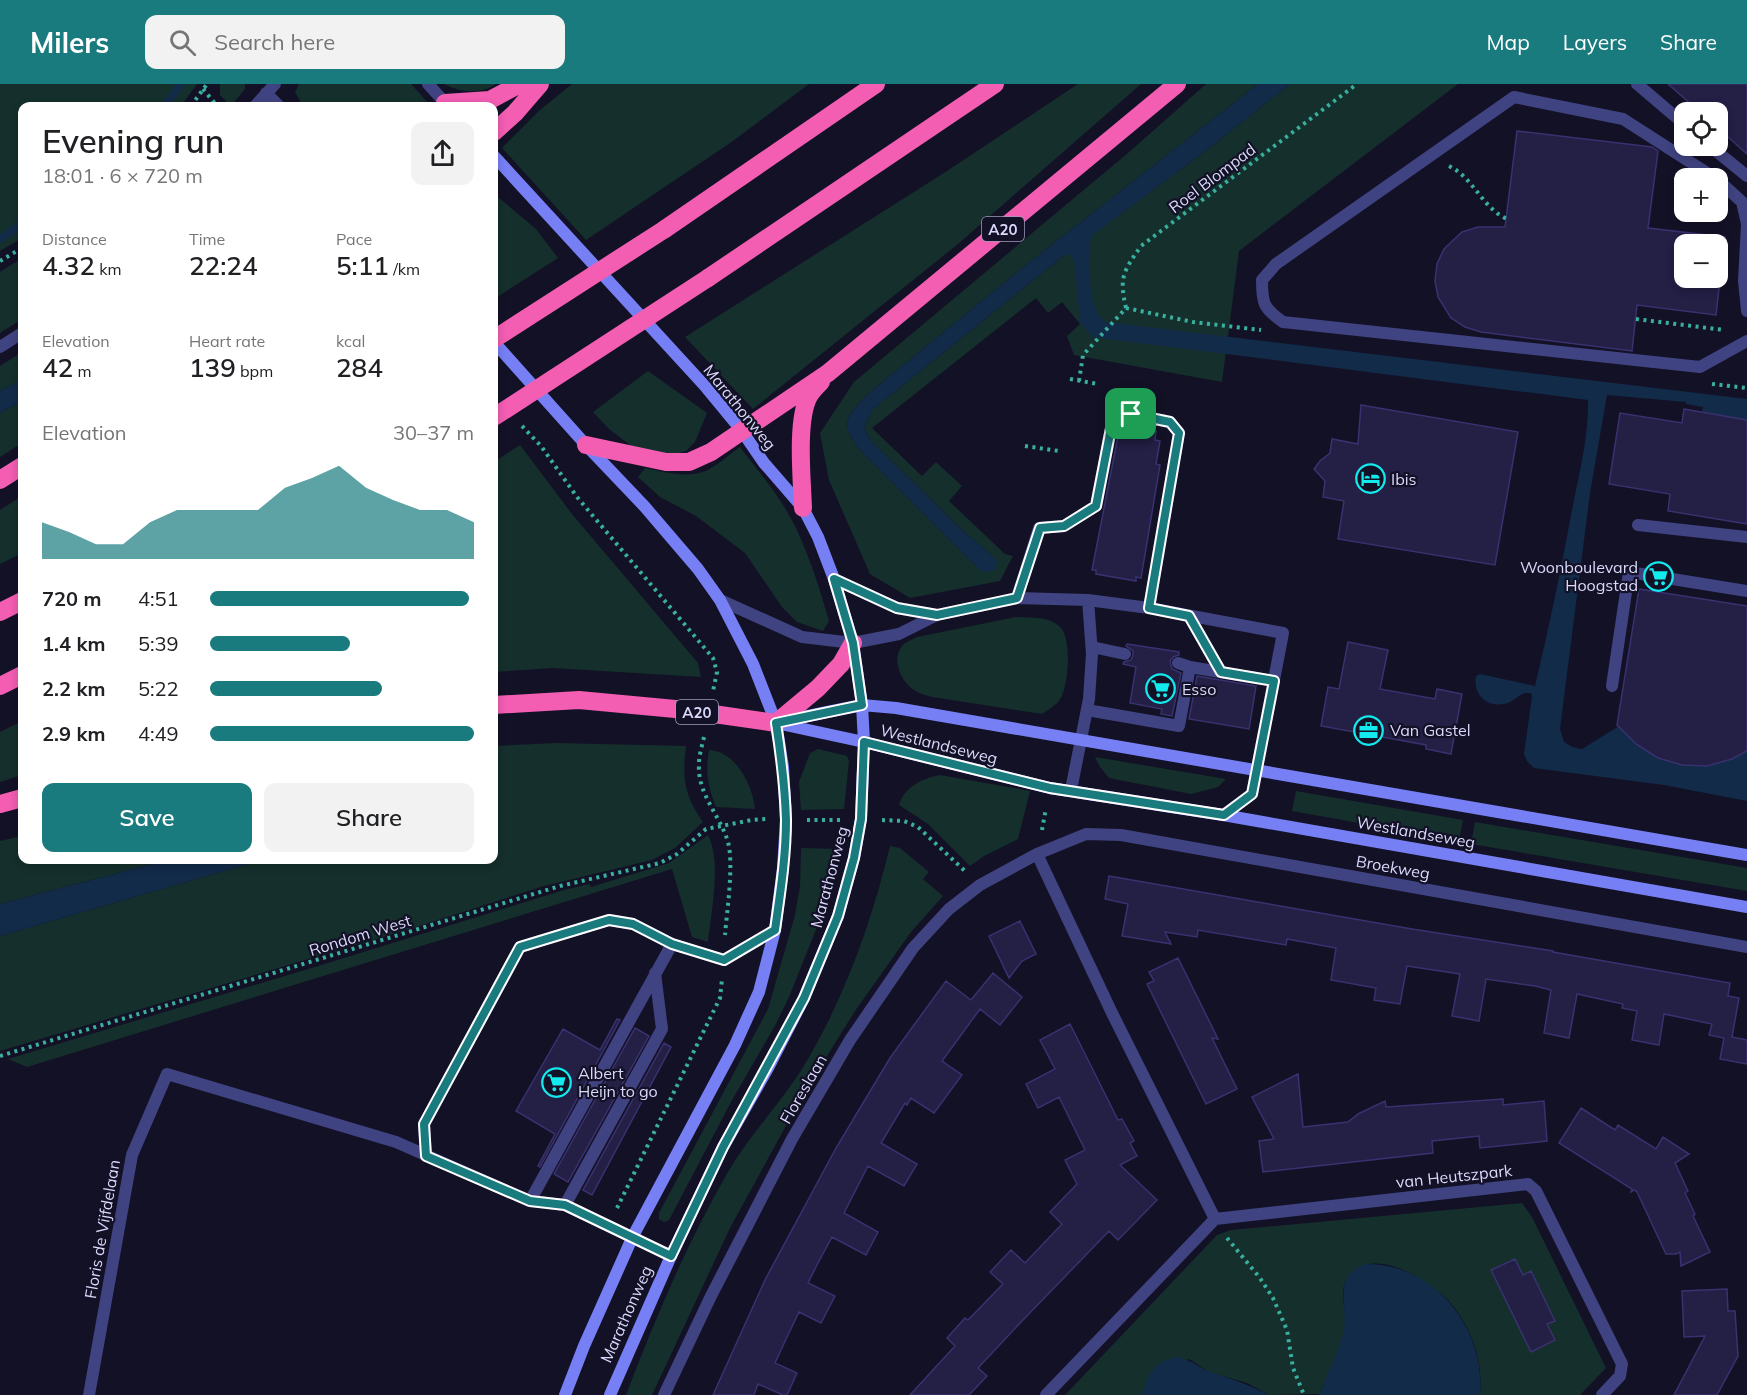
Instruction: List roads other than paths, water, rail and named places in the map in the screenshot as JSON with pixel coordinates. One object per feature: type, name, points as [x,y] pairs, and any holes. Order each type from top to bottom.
[{"type":"highway","points":[[473,102],[490,100],[520,84]]},
{"type":"highway","points":[[498,128],[540,84]]},
{"type":"highway","points":[[498,337],[665,229],[876,84]]},
{"type":"highway","points":[[498,414],[708,278],[995,84]]},
{"type":"highway","name":"A20","points":[[742,431],[828,373],[1178,84]]},
{"type":"highway","points":[[803,508],[802,425],[809,397],[828,373]]},
{"type":"highway","points":[[586,446],[666,462],[690,462],[711,452],[742,431]]},
{"type":"highway","points":[[0,480],[18,469]]},
{"type":"highway","points":[[0,612],[18,603]]},
{"type":"highway","points":[[776,723],[818,688],[841,664],[853,643]]},
{"type":"highway","points":[[0,686],[18,677]]},
{"type":"highway","name":"A20","points":[[498,705],[579,700],[776,723]]},
{"type":"highway","points":[[0,804],[18,799]]},
{"type":"main road","name":"Marathonweg","points":[[498,160],[696,376],[742,431],[764,463],[803,508],[818,537],[834,579],[853,643],[862,705],[864,742],[861,819],[854,858],[838,916],[804,998],[723,1147],[671,1256],[617,1374],[610,1395]]},
{"type":"main road","name":"Marathonweg","points":[[498,345],[586,446],[653,516],[698,569],[720,600],[753,664],[776,723],[783,767],[786,819],[783,868],[775,930],[759,992],[735,1045],[633,1236],[565,1395]]},
{"type":"main road","name":"Westlandseweg","points":[[776,723],[862,705],[896,708],[1747,855]]},
{"type":"main road","name":"Westlandseweg","points":[[776,723],[1023,781],[1747,907]]},
{"type":"street","points":[[428,84],[444,102]]},
{"type":"street","points":[[1637,84],[1674,115]]},
{"type":"street","points":[[259,102],[271,88],[277,102]]},
{"type":"street","points":[[1699,168],[1623,119],[1514,97],[1276,264],[1262,280],[1262,302],[1270,313],[1282,322],[1700,367],[1747,341]]},
{"type":"street","points":[[1722,156],[1747,176]]},
{"type":"street","points":[[1728,190],[1742,202],[1747,224],[1744,281],[1747,311]]},
{"type":"street","points":[[0,347],[18,336]]},
{"type":"street","points":[[1017,598],[1040,528],[1064,526],[1096,506],[1112,423],[1131,414],[1170,422],[1179,433],[1149,608]]},
{"type":"street","points":[[1638,525],[1747,537]]},
{"type":"street","points":[[1612,686],[1629,572],[1747,591]]},
{"type":"street","points":[[834,579],[897,608],[937,615]]},
{"type":"street","points":[[720,600],[802,637],[853,643],[899,634],[937,615],[1017,598],[1089,600],[1149,608],[1283,633],[1252,794],[1224,815]]},
{"type":"street","points":[[1071,790],[1087,710],[1092,647],[1089,600]]},
{"type":"street","points":[[1189,616],[1221,672]]},
{"type":"street","points":[[1092,647],[1125,654]]},
{"type":"street","points":[[1087,710],[1179,726],[1184,665],[1274,681]]},
{"type":"street","name":"Broekweg","points":[[1037,854],[1086,834],[1121,835],[1747,947]]},
{"type":"street","points":[[1037,854],[1215,1219],[1046,1395]]},
{"type":"street","name":"Floreslaan","points":[[664,1395],[710,1298],[787,1149],[850,1040],[913,948],[950,909],[980,885],[1037,854]]},
{"type":"street","points":[[671,1256],[565,1205],[530,1201],[426,1156],[424,1124],[520,947],[609,920],[633,924],[672,944],[724,960],[775,930]]},
{"type":"street","points":[[530,1201],[672,944]]},
{"type":"street","points":[[565,1205],[662,1029],[655,973]]},
{"type":"street","name":"Floris de Vijfdelaan","points":[[90,1395],[132,1155],[167,1074],[396,1142],[426,1156]]},
{"type":"street","name":"van Heutszpark","points":[[1215,1219],[1528,1184],[1536,1191],[1622,1364],[1620,1376],[1602,1395]]},
{"type":"water","points":[[1258,84],[1290,84],[1199,156],[1095,233],[1090,240],[1090,284],[1099,316],[1106,322],[1747,399],[1747,420],[1702,412],[1703,405],[1702,407],[1686,404],[1686,402],[1607,395],[1590,493],[1560,729],[1564,742],[1582,749],[1619,726],[1633,740],[1663,759],[1694,766],[1711,765],[1747,751],[1747,801],[1664,785],[1534,768],[1524,754],[1531,693],[1525,693],[1507,703],[1497,704],[1486,701],[1476,688],[1476,676],[1480,674],[1535,686],[1583,455],[1588,400],[1092,337],[1080,322],[1075,266],[1073,258],[1068,254],[872,410],[864,427],[870,440],[964,532],[993,556],[997,561],[995,569],[989,572],[981,571],[861,451],[854,441],[847,426],[848,420],[850,414],[869,393],[1031,261]]},
{"type":"water","points":[[18,381],[18,403],[0,413],[0,391]]},
{"type":"water","points":[[153,864],[248,864],[0,936],[0,904]]},
{"type":"water","points":[[1365,1264],[1390,1267],[1413,1275],[1433,1287],[1451,1304],[1474,1346],[1480,1370],[1480,1395],[1317,1395],[1320,1394],[1343,1333],[1345,1285],[1354,1270]]},
{"type":"water","points":[[1177,1357],[1269,1395],[1142,1395],[1147,1380],[1157,1365]]},
{"type":"waterway","points":[[168,102],[181,84]]},
{"type":"waterway","points":[[0,239],[18,227]]},
{"type":"place","name":"Ibis","points":[[1370,479]]},
{"type":"place","name":"Woonboulevard Hoogstad","points":[[1659,576]]},
{"type":"place","name":"Esso","points":[[1161,689]]},
{"type":"place","name":"Van Gastel","points":[[1369,730]]},
{"type":"place","name":"Albert Heijn to go","points":[[557,1082]]}]
